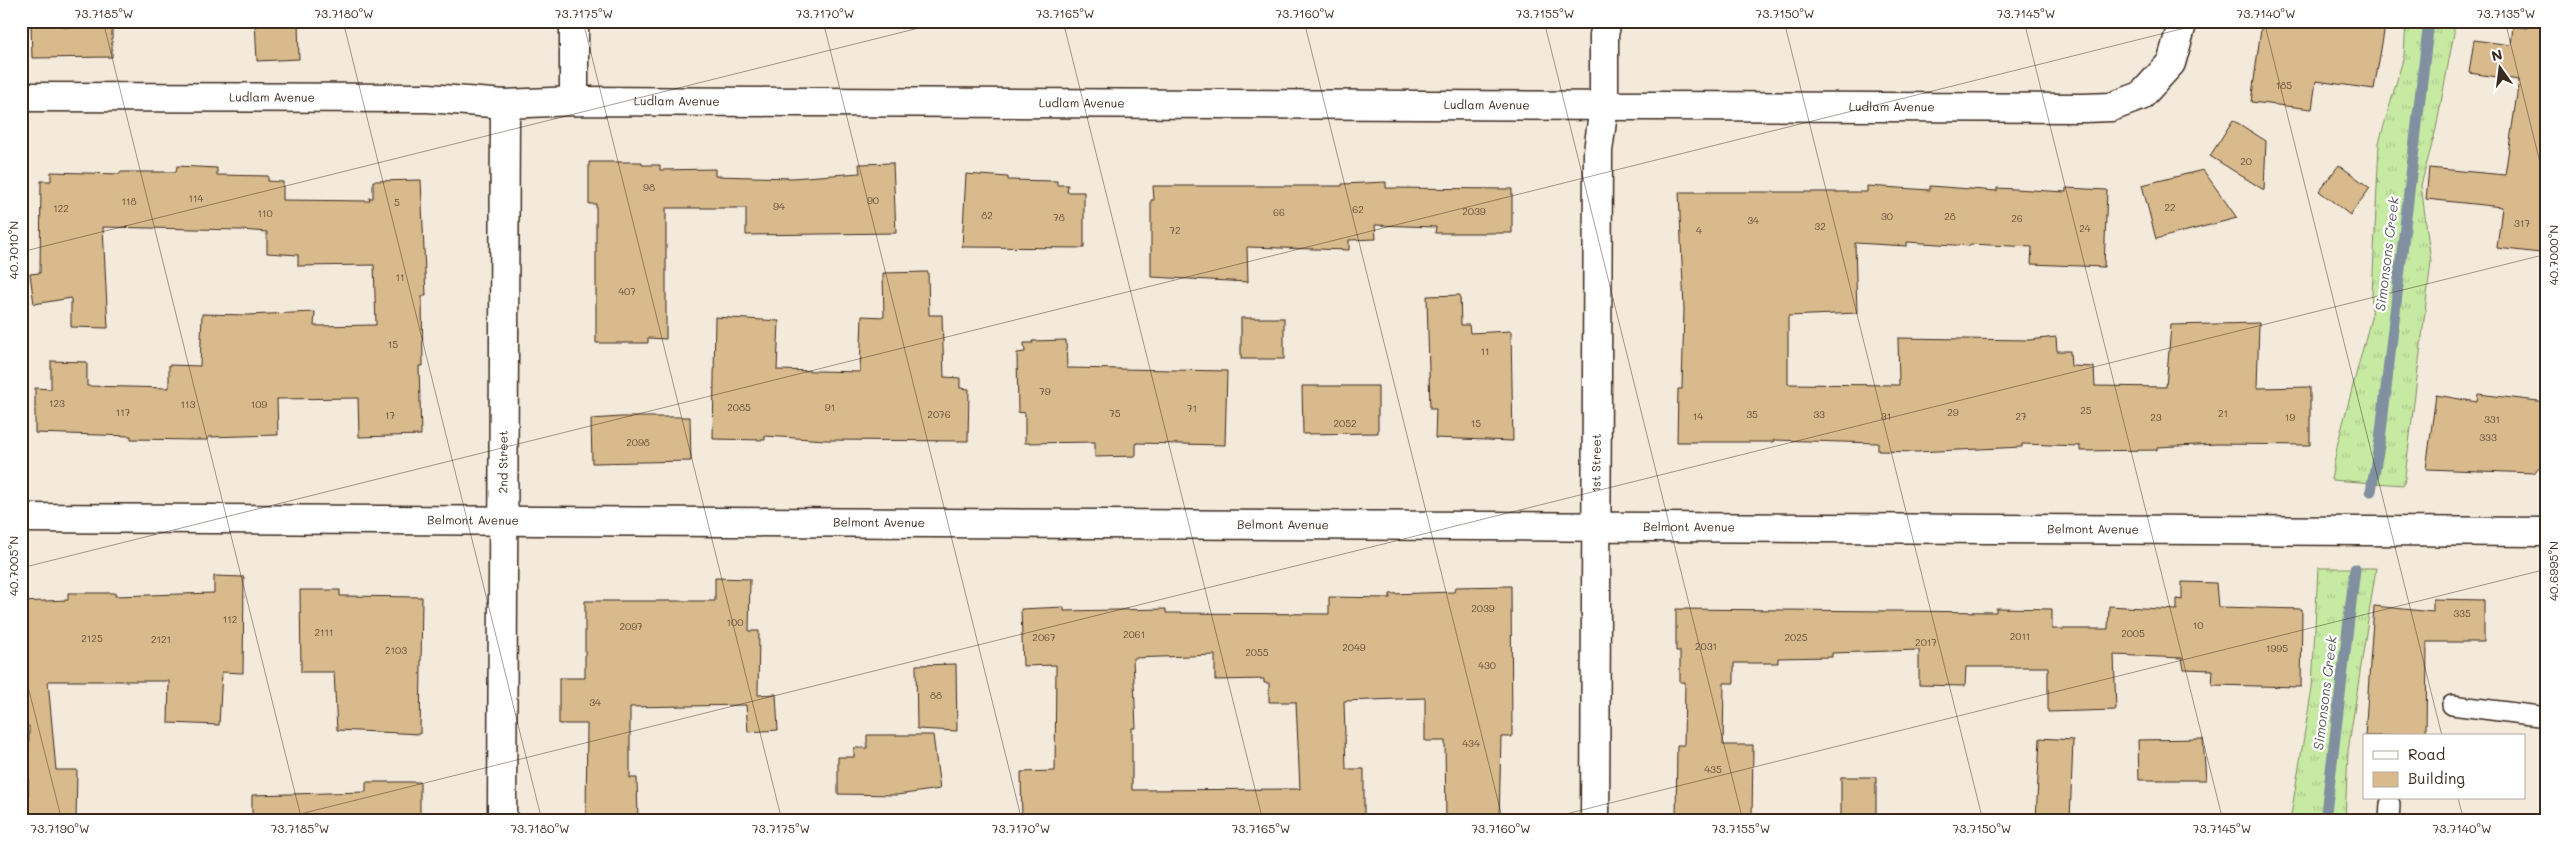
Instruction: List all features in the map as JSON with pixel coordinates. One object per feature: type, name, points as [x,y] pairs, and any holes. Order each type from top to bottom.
[{"type":"street","points":[[574,21],[574,101]]},
{"type":"street","name":"1st Street","points":[[1595,821],[1598,151],[1604,106],[1604,36],[1607,21]]},
{"type":"street","name":"Ludlam Avenue","points":[[21,97],[428,98],[505,104],[574,101],[2084,108],[2111,106],[2141,96],[2171,62],[2183,21]]},
{"type":"street","name":"2nd Street","points":[[502,821],[505,104]]},
{"type":"street","name":"Belmont Avenue","points":[[21,518],[503,519],[2547,532]]},
{"type":"lane","points":[[2452,705],[2547,717]]},
{"type":"green space","points":[[2406,21],[2454,21],[2454,33],[2436,129],[2421,185],[2431,262],[2404,485],[2331,480],[2338,442],[2371,318],[2379,143],[2404,56]]},
{"type":"green space","points":[[2318,568],[2376,568],[2348,751],[2345,821],[2290,821],[2312,688]]},
{"type":"building","points":[[255,21],[298,21],[299,59],[257,61]]},
{"type":"building","points":[[2262,21],[2386,21],[2374,89],[2316,81],[2312,109],[2251,102]]},
{"type":"building","points":[[2528,21],[2547,21],[2547,199],[2540,253],[2497,248],[2502,207],[2426,199],[2429,168],[2505,175],[2519,80],[2469,73],[2474,40],[2511,45],[2513,26],[2527,28]]},
{"type":"building","points":[[31,24],[63,24],[63,27],[112,27],[112,57],[32,58]]},
{"type":"building","points":[[2233,120],[2266,141],[2264,190],[2210,156]]},
{"type":"building","points":[[589,162],[642,162],[642,165],[660,165],[660,170],[715,169],[715,176],[792,178],[860,173],[859,164],[893,163],[896,233],[746,235],[746,208],[666,208],[666,339],[648,338],[648,343],[596,343],[596,204],[589,204]]},
{"type":"building","points":[[2339,165],[2370,188],[2350,215],[2319,191]]},
{"type":"building","points":[[177,166],[217,168],[217,175],[268,176],[268,181],[283,182],[283,200],[370,201],[369,198],[373,198],[373,181],[421,180],[426,296],[422,296],[423,366],[419,366],[421,435],[359,437],[358,398],[277,399],[278,435],[208,437],[208,440],[196,440],[131,439],[131,436],[35,433],[35,388],[51,389],[51,361],[87,362],[87,386],[169,388],[169,365],[200,366],[202,314],[247,315],[315,312],[314,326],[376,325],[374,265],[298,266],[298,255],[267,253],[267,232],[241,230],[103,227],[108,328],[71,327],[71,298],[34,304],[30,274],[40,273],[41,181],[51,181],[51,172],[120,174],[120,172],[176,172]]},
{"type":"building","points":[[2203,170],[2237,218],[2156,239],[2142,185]]},
{"type":"building","points":[[966,174],[1008,177],[1008,180],[1057,181],[1057,185],[1068,185],[1067,192],[1084,192],[1084,248],[962,247]]},
{"type":"building","points":[[1386,182],[1386,188],[1512,189],[1512,233],[1435,233],[1436,227],[1375,225],[1376,239],[1349,240],[1349,250],[1247,247],[1248,282],[1151,277],[1151,200],[1154,200],[1153,186],[1342,186],[1342,184]]},
{"type":"building","points":[[1867,186],[1930,190],[1930,186],[1997,191],[1997,188],[2066,192],[2066,188],[2107,190],[2104,267],[2031,264],[2032,247],[1907,242],[1907,246],[1855,243],[1857,313],[1788,316],[1788,384],[1899,385],[1898,338],[2029,340],[2056,337],[2057,351],[2070,351],[2071,366],[2094,367],[2095,386],[2166,387],[2171,325],[2259,323],[2257,388],[2310,387],[2310,445],[2217,444],[2157,447],[2157,450],[2080,451],[2080,446],[2022,444],[2022,447],[1916,452],[1878,451],[1878,443],[1773,440],[1774,442],[1677,442],[1678,389],[1682,389],[1684,309],[1679,192],[1867,192]]},
{"type":"building","points":[[928,272],[929,315],[942,315],[944,377],[960,378],[960,388],[969,389],[968,441],[826,440],[765,436],[765,440],[713,439],[715,317],[779,321],[777,370],[860,372],[862,316],[884,317],[883,273]]},
{"type":"building","points":[[1460,295],[1461,325],[1469,325],[1470,333],[1511,331],[1513,441],[1435,438],[1436,409],[1430,409],[1427,296]]},
{"type":"building","points":[[1241,318],[1284,318],[1284,359],[1241,359]]},
{"type":"building","points":[[1066,340],[1067,368],[1227,371],[1225,445],[1136,443],[1136,456],[1095,457],[1095,442],[1025,443],[1025,413],[1018,412],[1017,353],[1025,352],[1024,343]]},
{"type":"building","points":[[1302,386],[1378,386],[1378,433],[1303,434]]},
{"type":"building","points":[[2478,394],[2547,402],[2541,465],[2534,473],[2426,469],[2436,395],[2477,402]]},
{"type":"building","points":[[690,417],[691,461],[592,463],[591,419]]},
{"type":"building","points":[[214,576],[244,577],[243,673],[222,672],[219,725],[168,723],[169,681],[48,681],[56,770],[77,770],[76,821],[28,821],[29,726],[21,727],[21,602],[68,600],[68,593],[115,593],[115,596],[214,593]]},
{"type":"building","points":[[715,578],[750,579],[749,631],[759,631],[758,695],[776,694],[778,730],[748,732],[746,705],[630,707],[630,778],[637,778],[638,821],[586,821],[587,724],[559,724],[559,678],[585,678],[585,601],[715,601]]},
{"type":"building","points":[[2182,582],[2216,583],[2218,607],[2302,609],[2301,687],[2212,685],[2213,670],[2184,669],[2182,658],[2114,655],[2116,710],[2048,712],[2048,667],[1966,667],[1965,686],[1919,685],[1919,650],[1832,653],[1832,657],[1778,658],[1778,663],[1734,663],[1734,683],[1724,683],[1723,745],[1753,745],[1752,821],[1676,821],[1677,745],[1684,745],[1685,682],[1680,682],[1680,651],[1676,651],[1676,609],[1996,612],[1996,608],[2052,609],[2052,629],[2108,629],[2109,606],[2177,610],[2177,599],[2182,600]]},
{"type":"building","points":[[1511,586],[1512,737],[1501,737],[1499,821],[1446,821],[1445,741],[1425,741],[1425,698],[1344,701],[1346,769],[1364,769],[1364,821],[1022,821],[1021,772],[1055,771],[1056,665],[1023,666],[1021,609],[1064,607],[1064,611],[1166,609],[1166,613],[1329,614],[1329,597],[1390,598],[1390,594],[1454,592],[1455,587]],"holes":[[[1215,655],[1215,680],[1264,679],[1264,683],[1269,683],[1269,702],[1296,702],[1300,789],[1132,790],[1132,728],[1136,728],[1133,658]]]},
{"type":"building","points":[[300,590],[340,590],[340,596],[422,597],[420,734],[337,730],[334,672],[301,672]]},
{"type":"building","points":[[2433,599],[2484,600],[2484,642],[2427,642],[2426,734],[2365,734],[2374,606],[2433,612]]},
{"type":"building","points":[[956,664],[957,731],[917,729],[916,665]]},
{"type":"building","points":[[867,735],[933,735],[940,789],[897,795],[838,794],[838,757],[854,757],[854,748],[867,748]]},
{"type":"building","points":[[2040,738],[2073,740],[2070,821],[2036,821]]},
{"type":"building","points":[[2203,739],[2206,780],[2139,780],[2138,740]]},
{"type":"building","points":[[1841,777],[1876,777],[1876,821],[1841,821]]},
{"type":"building","points":[[366,782],[420,782],[420,821],[252,821],[252,795],[366,792]]},
{"type":"waterway","name":"Simonsons Creek","points":[[2371,491],[2380,440],[2429,21]]},
{"type":"waterway","name":"Simonsons Creek","points":[[2325,821],[2355,569]]}]
